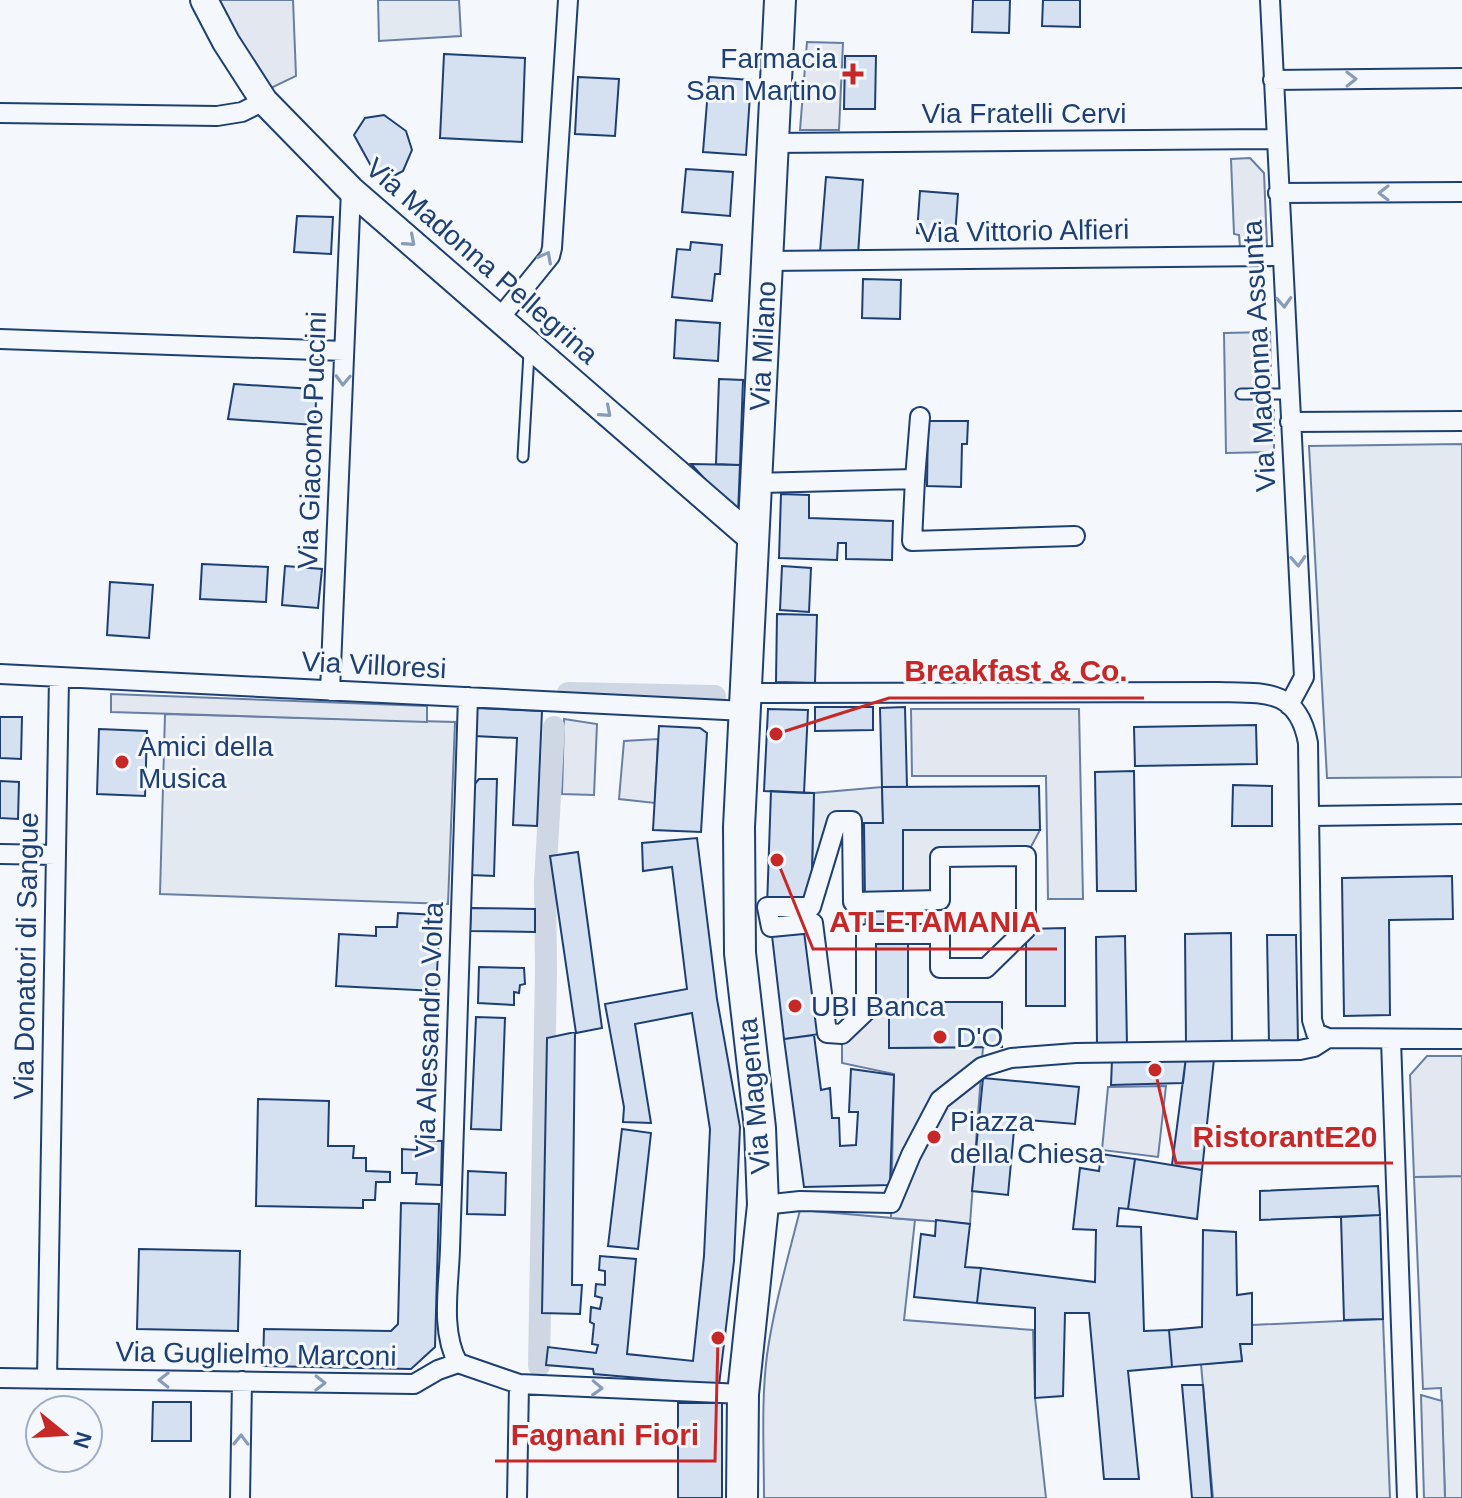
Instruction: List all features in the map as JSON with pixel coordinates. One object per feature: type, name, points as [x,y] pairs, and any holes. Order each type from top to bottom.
[{"type":"main road","name":"Via Milano","points":[[745,702],[780,0]]},
{"type":"main road","name":"Via Magenta","points":[[742,1498],[743,1394],[763,1205],[760,1128],[738,915],[745,702]]},
{"type":"street","name":"Via Madonna Pellegrina","points":[[204,0],[226,42],[264,101],[351,190],[753,539]]},
{"type":"street","points":[[499,319],[550,256],[552,248],[568,0]]},
{"type":"street","name":"Via Madonna Assunta","points":[[1270,0],[1304,677],[1289,705]]},
{"type":"street","points":[[1273,80],[1462,78]]},
{"type":"street","points":[[0,113],[217,116],[242,112],[264,101]]},
{"type":"street","name":"Via Fratelli Cervi","points":[[773,143],[1275,139]]},
{"type":"street","name":"Via Giacomo Puccini","points":[[330,691],[351,190]]},
{"type":"street","points":[[1278,193],[1462,192]]},
{"type":"street","name":"Via Vittorio Alfieri","points":[[767,261],[1281,256]]},
{"type":"street","points":[[0,339],[344,351]]},
{"type":"street","points":[[920,417],[912,541],[1075,536]]},
{"type":"street","points":[[1290,422],[1462,421]]},
{"type":"street","points":[[757,483],[915,479]]},
{"type":"street","name":"Via Villoresi","points":[[0,674],[468,697],[745,702],[1258,693],[1279,698],[1289,705]]},
{"type":"street","name":"Via Donatori di Sangue","points":[[47,1379],[59,677]]},
{"type":"street","name":"Via Alessandro Volta","points":[[458,1363],[448,1336],[468,697]]},
{"type":"street","points":[[1289,705],[1304,721],[1308,743],[1312,1020],[1316,1033],[1328,1038],[1462,1039]]},
{"type":"street","points":[[1311,816],[1462,814]]},
{"type":"street","points":[[837,821],[852,821],[853,902],[940,900],[940,857],[1026,856],[1026,929],[986,968],[940,968],[940,934],[866,934],[866,1011],[842,1034],[827,1033],[813,923],[771,927],[767,907],[811,907],[837,821]]},
{"type":"street","points":[[0,854],[56,855]]},
{"type":"street","points":[[763,1205],[800,1201],[891,1203],[911,1155],[940,1100],[982,1067],[1011,1058],[1076,1053],[1300,1050],[1314,1047],[1328,1038]]},
{"type":"street","points":[[1391,1040],[1407,1498]]},
{"type":"street","points":[[458,1363],[519,1384],[743,1394]]},
{"type":"street","name":"Via Guglielmo Marconi","points":[[0,1378],[414,1384],[458,1363]]},
{"type":"street","points":[[240,1498],[242,1381]]},
{"type":"street","points":[[517,1498],[519,1384]]},
{"type":"lane","points":[[523,457],[529,345]]},
{"type":"lane","points":[[1241,394],[1289,394]]},
{"type":"shaded area","points":[[218,0],[293,0],[296,76],[269,89],[241,45]]},
{"type":"shaded area","points":[[378,0],[459,0],[461,36],[379,41]]},
{"type":"shaded area","points":[[807,42],[843,43],[839,130],[800,130]]},
{"type":"shaded area","points":[[1250,158],[1264,173],[1267,246],[1240,247],[1239,235],[1234,234],[1231,159]]},
{"type":"shaded area","points":[[1270,332],[1271,379],[1256,380],[1257,410],[1274,410],[1274,452],[1226,453],[1224,333]]},
{"type":"shaded area","points":[[1462,444],[1462,777],[1327,778],[1309,446]]},
{"type":"shaded area","points":[[111,694],[427,706],[427,722],[111,712]]},
{"type":"shaded area","points":[[911,709],[1079,709],[1083,899],[1048,899],[1046,776],[912,776]]},
{"type":"shaded area","points":[[165,714],[455,722],[448,904],[160,894]]},
{"type":"shaded area","points":[[564,719],[597,724],[594,795],[562,794]]},
{"type":"shaded area","points":[[658,739],[655,803],[619,799],[624,741]]},
{"type":"shaded area","points":[[882,787],[883,823],[864,823],[865,902],[853,902],[852,821],[837,821],[811,907],[814,793]]},
{"type":"shaded area","points":[[903,830],[1040,830],[1026,856],[940,857],[940,900],[903,901]]},
{"type":"shaded area","name":"Piazza della Chiesa","points":[[866,1011],[889,1011],[889,1048],[983,1047],[970,1224],[891,1218],[894,1074],[842,1063],[842,1034]]},
{"type":"shaded area","points":[[1427,1056],[1462,1056],[1462,1176],[1414,1177],[1410,1075]]},
{"type":"shaded area","points":[[1166,1086],[1158,1157],[1102,1150],[1108,1087]]},
{"type":"shaded area","points":[[1462,1176],[1462,1498],[1445,1498],[1441,1388],[1423,1389],[1414,1177]]},
{"type":"shaded area","points":[[800,1210],[915,1220],[904,1320],[1033,1330],[1035,1398],[1046,1498],[764,1498],[763,1409],[767,1355],[777,1300]]},
{"type":"shaded area","points":[[1383,1319],[1390,1498],[1213,1498],[1201,1364],[1242,1361],[1240,1344],[1252,1344],[1252,1325]]},
{"type":"shaded area","points":[[1421,1395],[1442,1401],[1445,1498],[1424,1498]]},
{"type":"building","points":[[973,0],[1010,0],[1009,33],[972,32]]},
{"type":"building","points":[[1043,0],[1080,0],[1080,27],[1042,26]]},
{"type":"building","points":[[444,54],[525,58],[522,142],[440,138]]},
{"type":"building","points":[[845,56],[876,56],[875,109],[844,109]]},
{"type":"building","points":[[578,77],[619,79],[615,136],[575,134]]},
{"type":"building","points":[[709,77],[751,80],[746,155],[703,152]]},
{"type":"building","points":[[384,115],[406,131],[412,150],[403,171],[390,178],[371,166],[354,135],[365,118]]},
{"type":"building","points":[[686,169],[733,172],[730,216],[682,212]]},
{"type":"building","points":[[826,177],[863,180],[858,255],[820,252]]},
{"type":"building","points":[[920,191],[958,194],[955,236],[917,233]]},
{"type":"building","points":[[297,216],[333,217],[331,254],[294,252]]},
{"type":"building","points":[[691,242],[722,245],[720,274],[715,274],[712,301],[672,297],[677,249],[690,250]]},
{"type":"building","points":[[863,279],[901,280],[900,319],[862,318]]},
{"type":"building","points":[[676,320],[720,323],[718,361],[674,358]]},
{"type":"building","points":[[719,379],[743,380],[740,465],[716,464]]},
{"type":"building","points":[[234,384],[313,389],[315,425],[228,419]]},
{"type":"building","points":[[928,421],[968,421],[967,444],[962,444],[961,487],[927,486]]},
{"type":"building","points":[[691,464],[740,465],[738,515]]},
{"type":"building","points":[[781,494],[809,495],[809,518],[893,521],[892,560],[846,559],[846,543],[838,543],[837,560],[779,558]]},
{"type":"building","points":[[202,564],[268,567],[266,602],[200,599]]},
{"type":"building","points":[[285,566],[322,569],[318,608],[282,605]]},
{"type":"building","points":[[782,566],[811,568],[809,612],[780,610]]},
{"type":"building","points":[[110,582],[153,585],[149,638],[107,635]]},
{"type":"building","points":[[777,614],[817,615],[815,683],[776,682]]},
{"type":"building","points":[[815,707],[873,707],[873,730],[815,731]]},
{"type":"building","points":[[905,707],[907,787],[882,787],[880,708]]},
{"type":"building","points":[[475,708],[542,711],[537,826],[513,825],[517,738],[474,736]]},
{"type":"building","points":[[768,709],[808,710],[804,793],[764,791]]},
{"type":"building","points":[[0,717],[22,717],[21,759],[0,758]]},
{"type":"building","points":[[1256,725],[1257,764],[1135,766],[1134,727]]},
{"type":"building","points":[[659,726],[700,728],[707,733],[701,832],[653,830]]},
{"type":"building","name":"Amici della Musica","points":[[99,729],[147,731],[145,796],[97,794]]},
{"type":"building","points":[[1134,771],[1136,891],[1097,891],[1095,772]]},
{"type":"building","points":[[479,779],[497,779],[494,876],[471,875],[473,786]]},
{"type":"building","points":[[0,781],[19,782],[18,819],[0,818]]},
{"type":"building","points":[[1233,785],[1272,786],[1272,826],[1232,826]]},
{"type":"building","points":[[1039,786],[1040,830],[903,830],[903,901],[865,902],[864,823],[883,823],[882,787]]},
{"type":"building","points":[[771,791],[814,793],[811,907],[767,907]]},
{"type":"building","points":[[697,838],[717,999],[740,1127],[734,1261],[719,1385],[594,1374],[593,1369],[546,1365],[548,1347],[596,1353],[598,1345],[592,1344],[594,1324],[590,1322],[591,1307],[600,1309],[602,1298],[595,1296],[596,1284],[605,1285],[605,1271],[599,1270],[600,1256],[636,1259],[627,1354],[693,1361],[704,1256],[710,1129],[692,1013],[635,1024],[651,1123],[623,1122],[624,1107],[605,1004],[687,989],[672,867],[643,871],[642,843]]},
{"type":"building","points":[[578,852],[602,1028],[576,1033],[550,856]]},
{"type":"building","points":[[1452,876],[1453,919],[1389,920],[1390,1015],[1344,1016],[1342,878]]},
{"type":"building","points":[[865,902],[896,902],[896,934],[866,934]]},
{"type":"building","points":[[471,908],[535,909],[535,932],[470,931]]},
{"type":"building","points":[[398,913],[440,915],[436,991],[336,986],[339,934],[376,936],[376,927],[397,927]]},
{"type":"building","points":[[813,923],[827,1033],[784,1039],[771,927]]},
{"type":"building","points":[[1065,928],[1065,1006],[1026,1006],[1026,929]]},
{"type":"building","points":[[1231,933],[1232,1045],[1186,1045],[1185,934]]},
{"type":"building","points":[[866,934],[908,934],[908,1002],[1002,1002],[1002,1047],[889,1048],[889,1011],[866,1011]]},
{"type":"building","points":[[1267,935],[1296,935],[1298,1042],[1269,1043]]},
{"type":"building","points":[[1125,936],[1127,1046],[1097,1047],[1096,937]]},
{"type":"building","points":[[479,967],[524,968],[525,984],[520,985],[519,993],[514,992],[514,1005],[478,1003]]},
{"type":"building","points":[[476,1017],[505,1018],[501,1130],[471,1129]]},
{"type":"building","points":[[575,1032],[572,1285],[582,1285],[580,1314],[542,1313],[547,1038]]},
{"type":"building","points":[[814,1035],[821,1090],[830,1088],[832,1118],[839,1118],[840,1146],[856,1145],[858,1112],[849,1112],[851,1069],[894,1075],[890,1185],[804,1187],[784,1039]]},
{"type":"building","points":[[1186,1057],[1214,1059],[1202,1170],[1172,1165]]},
{"type":"building","points":[[1186,1057],[1183,1083],[1111,1085],[1112,1060]]},
{"type":"building","points":[[983,1078],[1079,1087],[1075,1124],[1015,1119],[1008,1195],[972,1191]]},
{"type":"building","points":[[258,1099],[329,1101],[328,1146],[354,1146],[353,1158],[366,1158],[366,1171],[390,1172],[390,1182],[376,1182],[375,1200],[363,1200],[363,1208],[256,1206]]},
{"type":"building","points":[[622,1129],[651,1133],[638,1249],[608,1246]]},
{"type":"building","points":[[417,1140],[442,1141],[441,1185],[416,1184],[417,1173],[402,1173],[402,1149],[417,1150]]},
{"type":"building","points":[[1101,1154],[1135,1159],[1128,1209],[1119,1208],[1117,1226],[1141,1227],[1144,1331],[1169,1330],[1172,1367],[1128,1371],[1139,1479],[1104,1479],[1089,1313],[1065,1313],[1063,1396],[1035,1398],[1035,1308],[977,1303],[981,1268],[1095,1282],[1096,1230],[1073,1229],[1080,1168],[1099,1171]]},
{"type":"building","points":[[1135,1159],[1202,1170],[1197,1219],[1128,1209]]},
{"type":"building","points":[[468,1171],[506,1173],[505,1215],[467,1214]]},
{"type":"building","points":[[1378,1186],[1380,1215],[1260,1220],[1260,1191]]},
{"type":"building","points":[[401,1203],[439,1204],[435,1347],[411,1369],[263,1366],[264,1329],[391,1331],[398,1324]]},
{"type":"building","points":[[1380,1215],[1383,1319],[1344,1320],[1341,1217]]},
{"type":"building","points":[[936,1220],[970,1224],[965,1267],[981,1268],[977,1303],[914,1297],[921,1234],[935,1236]]},
{"type":"building","points":[[1203,1230],[1236,1232],[1237,1295],[1252,1293],[1252,1344],[1240,1344],[1242,1361],[1172,1367],[1169,1330],[1202,1327]]},
{"type":"building","points":[[139,1249],[240,1251],[238,1331],[137,1329]]},
{"type":"building","points":[[1182,1385],[1203,1385],[1212,1498],[1192,1498]]},
{"type":"building","points":[[153,1402],[191,1402],[191,1441],[152,1441]]},
{"type":"building","points":[[678,1403],[722,1403],[722,1498],[678,1498]]},
{"type":"waterway","points":[[568,693],[715,696]]},
{"type":"waterway","points":[[539,1366],[545,882],[554,727]]},
{"type":"place","name":"Farmacia San Martino","points":[[853,74]]},
{"type":"place","name":"Breakfast & Co.","points":[[776,734]]},
{"type":"place","name":"Amici della Musica","points":[[122,762]]},
{"type":"place","name":"ATLETAMANIA","points":[[777,860]]},
{"type":"place","name":"UBI Banca","points":[[795,1006]]},
{"type":"place","name":"D'O","points":[[940,1037]]},
{"type":"place","name":"RistorantE20","points":[[1155,1070]]},
{"type":"place","name":"Piazza della Chiesa","points":[[934,1137]]},
{"type":"place","name":"Fagnani Fiori","points":[[718,1338]]}]
